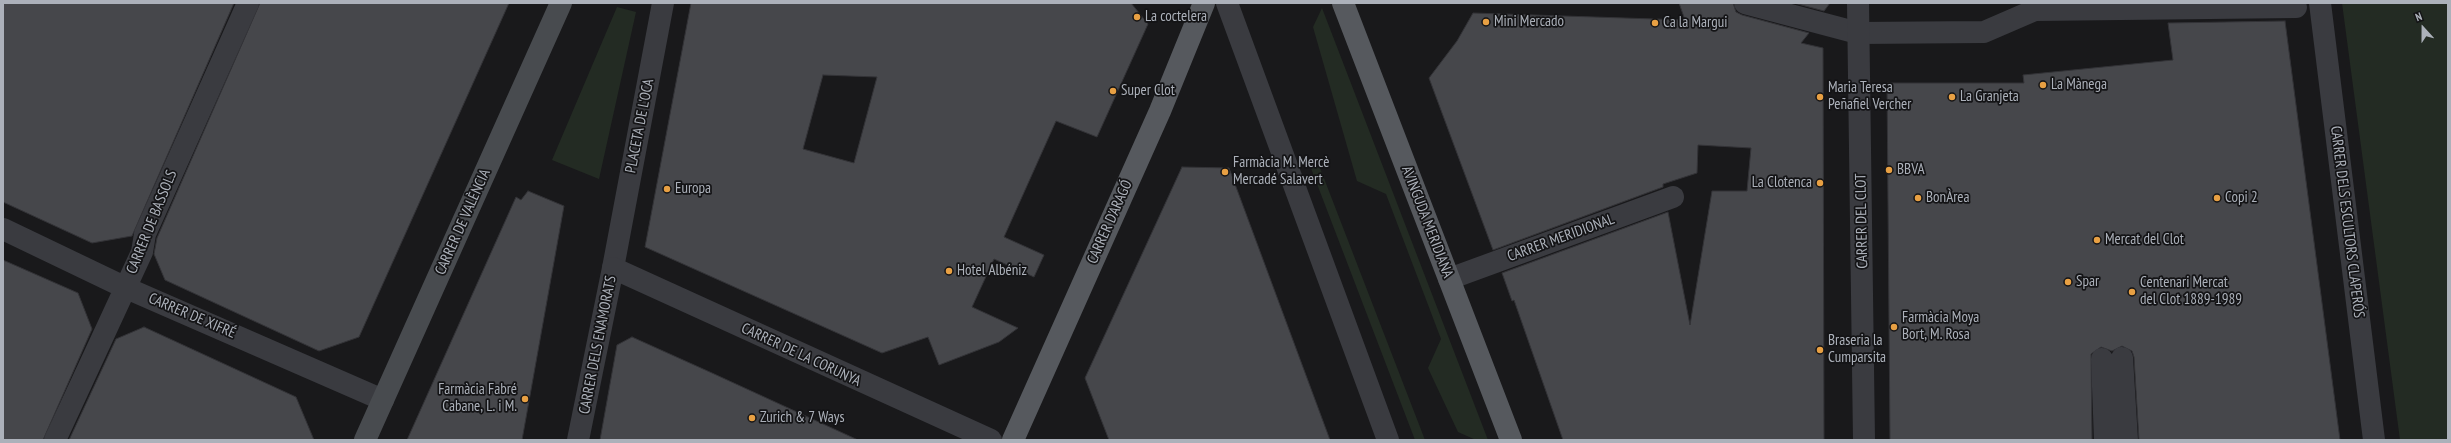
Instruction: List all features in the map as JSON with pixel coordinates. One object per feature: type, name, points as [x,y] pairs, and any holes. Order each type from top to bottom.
[{"type":"main road","name":"CARRER DE VALÈNCIA","points":[[364,440],[561,3]]},
{"type":"main road","name":"CARRER D'ARAGÓ","points":[[1013,440],[1160,111],[1204,3]]},
{"type":"main road","name":"AVINGUDA MERIDIANA","points":[[1343,3],[1511,440]]},
{"type":"street","name":"CARRER DE BASSOLS","points":[[55,440],[124,287],[142,252],[145,234],[248,3]]},
{"type":"street","name":"PLACETA DE L'OCA","points":[[615,259],[663,3]]},
{"type":"street","points":[[1227,3],[1388,440]]},
{"type":"street","points":[[1745,3],[1858,33],[1984,32],[2035,7],[2296,7]]},
{"type":"street","name":"CARRER DEL CLOT","points":[[1858,3],[1864,440]]},
{"type":"street","name":"CARRER DELS ESCULTORS CLAPERÓS","points":[[2320,3],[2374,440]]},
{"type":"street","name":"CARRER MERIDIONAL","points":[[1449,279],[1673,197]]},
{"type":"street","name":"CARRER DE XIFRÉ","points":[[3,229],[124,287],[383,400]]},
{"type":"street","name":"CARRER DELS ENAMORATS","points":[[578,440],[615,259]]},
{"type":"street","name":"CARRER DE LA CORUNYA","points":[[615,259],[991,440]]},
{"type":"street","points":[[2105,440],[2112,359],[2127,440]]},
{"type":"shaded area","points":[[2342,3],[2448,3],[2448,440],[2400,440]]},
{"type":"shaded area","points":[[617,7],[636,12],[599,179],[552,160]]},
{"type":"shaded area","points":[[1322,8],[1488,440],[1476,440],[1458,432],[1428,368],[1441,339],[1386,194],[1357,181],[1313,27]]},
{"type":"shaded area","points":[[1309,163],[1320,168],[1425,440],[1415,440]]},
{"type":"building","points":[[3,3],[234,3],[132,236],[92,243],[3,202]]},
{"type":"building","points":[[260,3],[509,3],[359,337],[319,351],[165,280],[154,254],[157,238]]},
{"type":"building","points":[[691,3],[1131,3],[1148,24],[1097,137],[1056,121],[1004,237],[1044,255],[1034,277],[994,259],[972,307],[1018,328],[999,342],[939,365],[928,337],[882,353],[645,247]],"holes":[[[823,75],[877,77],[854,163],[803,149]]]},
{"type":"building","points":[[1679,3],[1733,3],[1736,12],[1742,15],[1809,33],[1801,43],[1823,48],[1824,440],[1563,440],[1514,300],[1512,301],[1502,273],[1668,212],[1690,325],[1712,191],[1747,191],[1751,148],[1698,145],[1697,173],[1663,184],[1663,187],[1493,250],[1429,78],[1457,41],[1473,13],[1685,20]]},
{"type":"building","points":[[1794,3],[1830,3],[1824,11]]},
{"type":"building","points":[[2285,21],[2340,440],[2139,440],[2134,357],[2132,351],[2122,346],[2112,351],[2101,347],[2091,354],[2092,440],[1890,440],[1887,83],[2024,83],[2023,75],[2173,60],[2168,23]]},
{"type":"building","points":[[1182,167],[1229,168],[1330,440],[1109,440],[1085,378]]},
{"type":"building","points":[[528,191],[564,206],[522,440],[407,440],[516,197],[521,200]]},
{"type":"building","points":[[3,260],[78,293],[92,329],[43,440],[3,440]]},
{"type":"building","points":[[144,327],[296,397],[314,440],[69,440],[116,339]]},
{"type":"building","points":[[632,337],[858,440],[600,440],[617,345]]},
{"type":"place","name":"La coctelera","points":[[1137,17]]},
{"type":"place","name":"Mini Mercado","points":[[1486,22]]},
{"type":"place","name":"Ca la Margui","points":[[1655,23]]},
{"type":"place","name":"La Mànega","points":[[2043,85]]},
{"type":"place","name":"Super Clot","points":[[1113,91]]},
{"type":"place","name":"Maria Teresa Peñafiel Vercher","points":[[1820,97]]},
{"type":"place","name":"La Granjeta","points":[[1952,97]]},
{"type":"place","name":"BBVA","points":[[1889,170]]},
{"type":"place","name":"Farmàcia M. Mercè Mercadé Salavert","points":[[1225,172]]},
{"type":"place","name":"La Clotenca","points":[[1820,183]]},
{"type":"place","name":"Europa","points":[[667,189]]},
{"type":"place","name":"BonÀrea","points":[[1918,198]]},
{"type":"place","name":"Copi 2","points":[[2217,198]]},
{"type":"place","name":"Mercat del Clot","points":[[2097,240]]},
{"type":"place","name":"Hotel Albéniz","points":[[949,271]]},
{"type":"place","name":"Spar","points":[[2068,282]]},
{"type":"place","name":"Centenari Mercat del Clot 1889-1989","points":[[2132,292]]},
{"type":"place","name":"Farmàcia Moya Bort, M. Rosa","points":[[1894,327]]},
{"type":"place","name":"Braseria la Cumparsita","points":[[1820,350]]},
{"type":"place","name":"Farmàcia Fabré Cabane, L. i M.","points":[[525,399]]},
{"type":"place","name":"Zurich & 7 Ways","points":[[752,418]]}]
